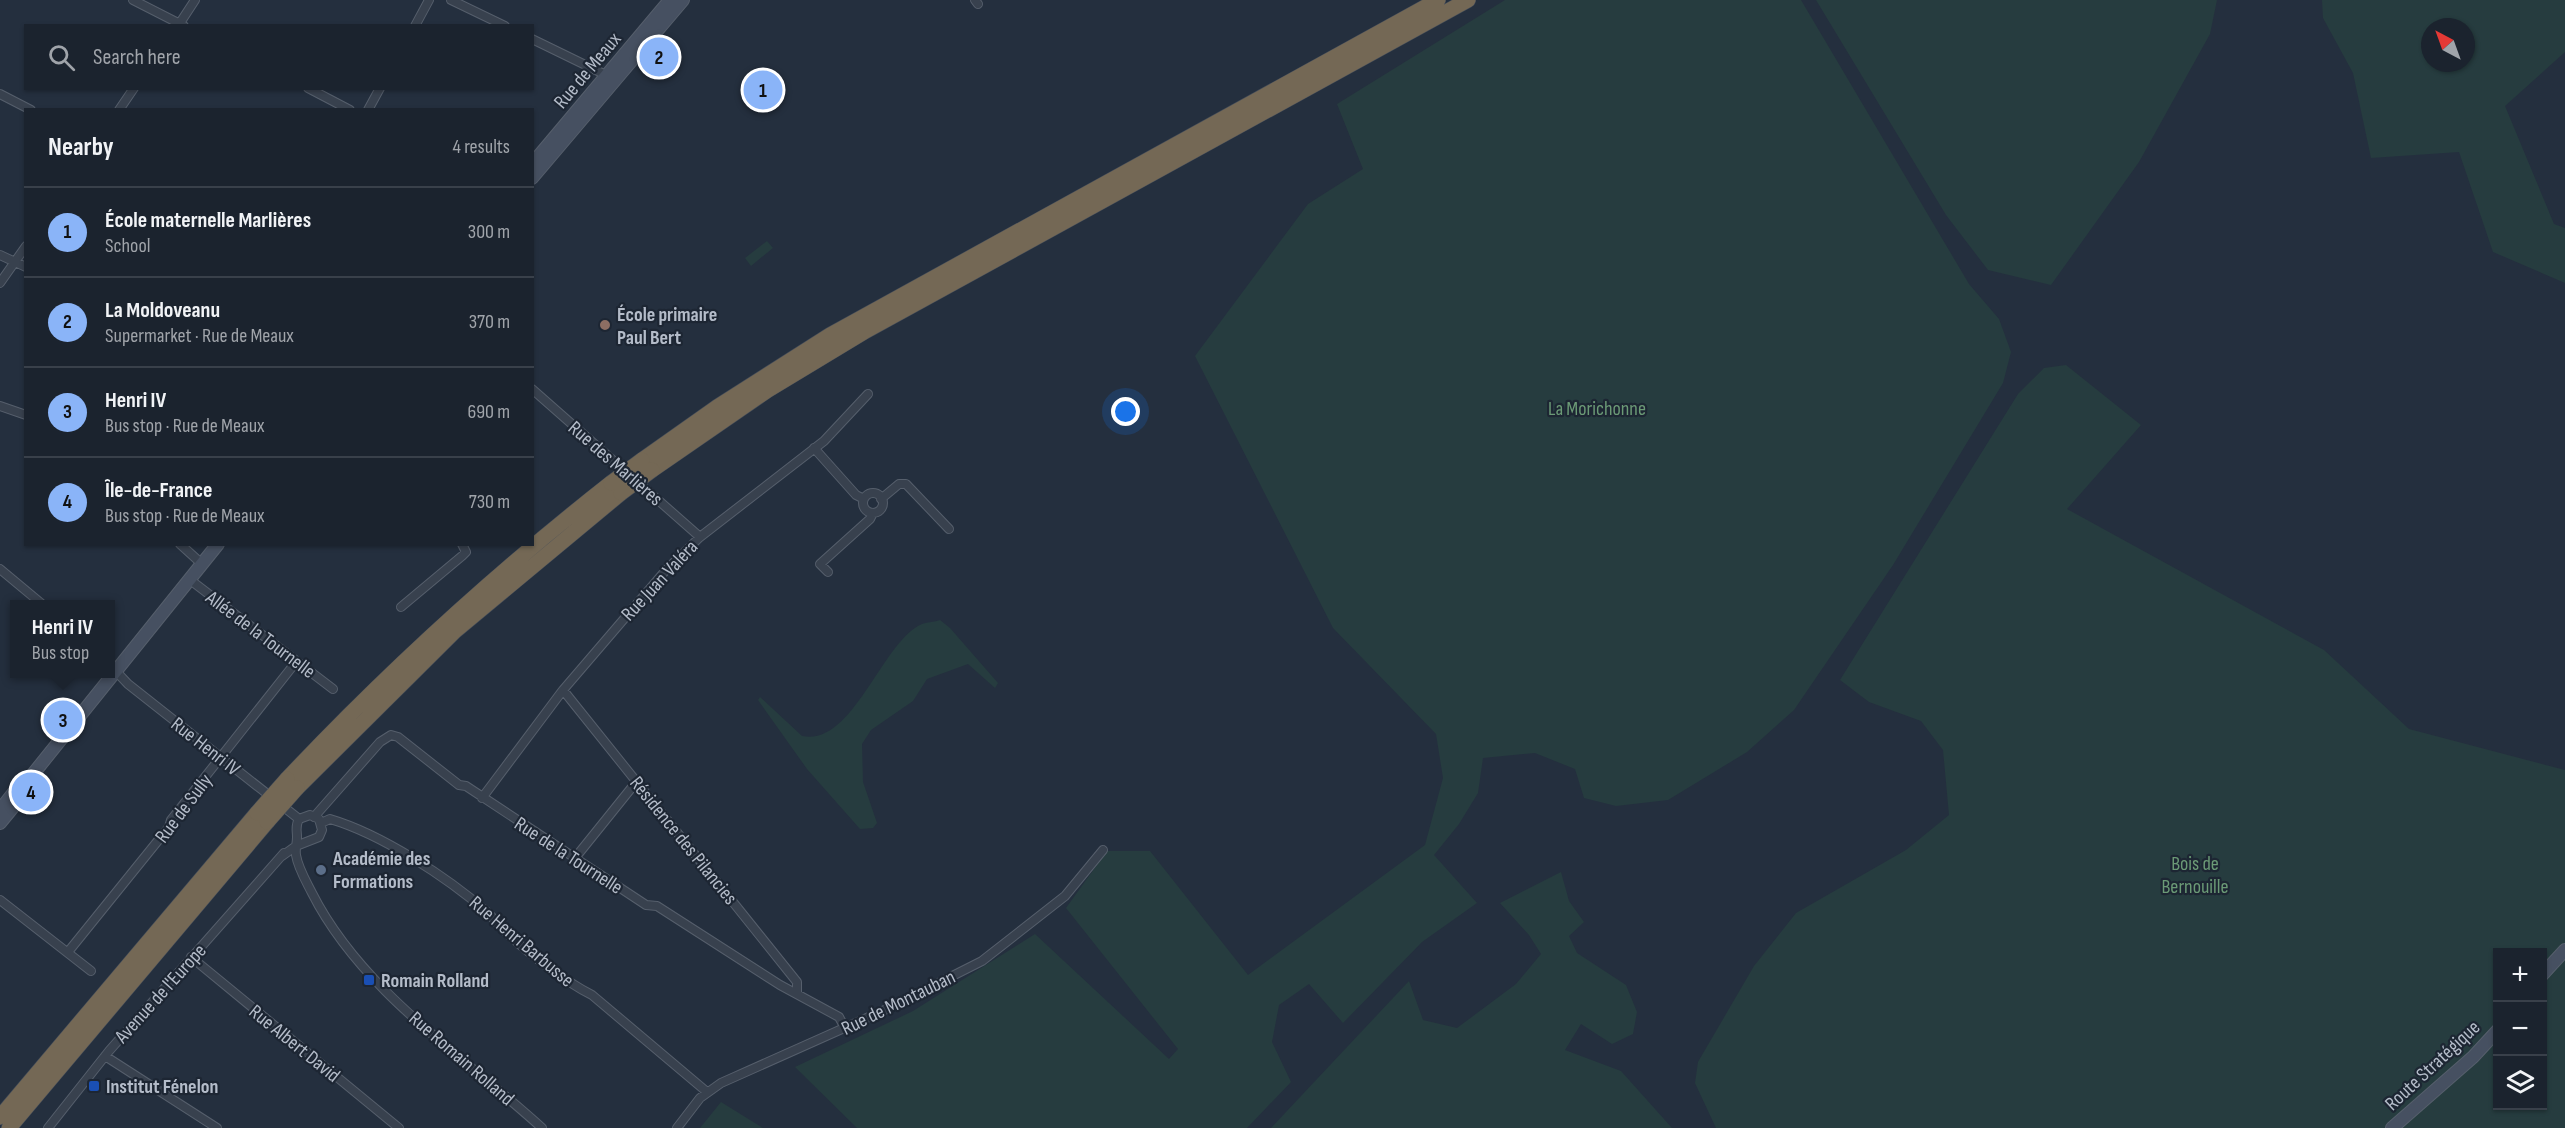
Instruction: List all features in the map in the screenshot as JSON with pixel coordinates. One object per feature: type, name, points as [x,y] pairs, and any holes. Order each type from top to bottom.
[{"type":"highway","points":[[0,1117],[292,784],[454,631],[616,488],[717,407],[839,330],[1438,0]]},
{"type":"highway","points":[[647,465],[864,332],[1468,0]]},
{"type":"highway","points":[[9,1128],[262,817]]},
{"type":"main road","name":"Rue de Meaux","points":[[534,176],[570,134],[670,0]]},
{"type":"main road","name":"Rue de Meaux","points":[[534,162],[582,105],[611,79],[683,0]]},
{"type":"main road","points":[[556,136],[570,134],[582,105]]},
{"type":"main road","points":[[115,666],[216,546]]},
{"type":"main road","points":[[0,816],[3,806],[18,787],[29,779],[105,678]]},
{"type":"main road","points":[[0,823],[25,792],[29,779]]},
{"type":"main road","points":[[2547,970],[2565,950]]},
{"type":"main road","name":"Route Stratégique","points":[[2392,1128],[2473,1058],[2493,1036]]},
{"type":"street","points":[[132,0],[178,24]]},
{"type":"street","points":[[181,24],[195,0]]},
{"type":"street","points":[[416,24],[429,0]]},
{"type":"street","points":[[451,0],[501,24]]},
{"type":"street","points":[[534,40],[611,79]]},
{"type":"street","points":[[120,108],[133,90]]},
{"type":"street","points":[[312,90],[346,108]]},
{"type":"street","points":[[369,108],[379,90]]},
{"type":"street","points":[[0,94],[27,108]]},
{"type":"street","points":[[0,283],[24,249]]},
{"type":"street","points":[[0,255],[24,266]]},
{"type":"street","name":"Rue des Marlières","points":[[534,391],[700,537]]},
{"type":"street","name":"Rue Juan Valéra","points":[[482,798],[563,690],[626,614],[700,537],[814,448],[868,394]]},
{"type":"street","points":[[0,406],[24,414]]},
{"type":"street","points":[[814,448],[856,495],[864,499]]},
{"type":"street","points":[[881,498],[899,484],[906,484],[949,529]]},
{"type":"street","points":[[864,499],[874,493],[881,498]]},
{"type":"street","points":[[828,572],[820,564],[870,519],[873,513],[881,507],[881,498]]},
{"type":"street","points":[[864,499],[865,508],[873,513]]},
{"type":"street","points":[[182,546],[202,564]]},
{"type":"street","points":[[401,607],[462,556],[464,546]]},
{"type":"street","points":[[0,568],[37,600]]},
{"type":"street","name":"Allée de la Tournelle","points":[[189,579],[333,689]]},
{"type":"street","name":"Rue de Sully","points":[[68,952],[297,662]]},
{"type":"street","name":"Rue Henri IV","points":[[115,670],[128,684],[299,819]]},
{"type":"street","name":"Résidence des Pilancies","points":[[563,690],[797,982],[797,993]]},
{"type":"street","name":"Rue de la Tournelle","points":[[318,820],[380,742],[391,735],[398,737],[459,785],[466,786],[646,905],[657,906],[695,929],[700,936],[839,1017],[845,1028]]},
{"type":"street","points":[[575,858],[637,780]]},
{"type":"street","points":[[299,819],[318,820],[319,837],[306,842],[297,836],[299,819]]},
{"type":"street","name":"Rue Henri Barbusse","points":[[318,820],[330,819],[378,837],[442,876],[489,914],[500,927],[575,987],[592,995],[707,1092]]},
{"type":"street","name":"Rue Romain Rolland","points":[[297,836],[298,864],[326,919],[362,968],[542,1128]]},
{"type":"street","name":"Avenue de l'Europe","points":[[48,1128],[105,1056],[297,836]]},
{"type":"street","name":"Avenue de l'Europe","points":[[279,859],[296,846],[306,842]]},
{"type":"street","name":"Rue de Montauban","points":[[677,1128],[707,1092],[721,1083],[938,985],[982,961],[1065,896],[1103,850]]},
{"type":"street","points":[[279,859],[290,860],[298,864]]},
{"type":"street","points":[[0,900],[91,971]]},
{"type":"street","name":"Rue Albert David","points":[[191,957],[399,1128]]},
{"type":"street","points":[[105,1056],[217,1128]]},
{"type":"green space","name":"La Morichonne","points":[[1505,0],[1801,0],[1969,284],[1999,319],[2011,352],[2003,383],[1893,565],[1794,710],[1747,752],[1668,800],[1616,806],[1584,798],[1575,769],[1535,753],[1483,758],[1478,793],[1459,824],[1434,855],[1477,903],[1422,942],[1343,1023],[1309,984],[1279,1005],[1272,1042],[1291,1082],[1247,1128],[857,1128],[795,1067],[913,1011],[1035,934],[1169,1059],[1178,1049],[1066,908],[1107,851],[1150,851],[1248,975],[1425,845],[1443,778],[1436,734],[1333,628],[1195,356],[1308,204],[1363,169],[1337,104]]},
{"type":"green space","points":[[1816,0],[2217,0],[2210,34],[2139,162],[2051,285],[1988,270],[1946,215]]},
{"type":"green space","points":[[2322,0],[2565,0],[2565,52],[2505,106],[2554,224],[2565,228],[2565,283],[2493,252],[2459,152],[2371,158],[2353,73],[2323,18]]},
{"type":"green space","points":[[767,241],[773,248],[751,266],[745,258]]},
{"type":"green space","name":"Bois de Bernouille","points":[[2066,365],[2141,425],[2067,509],[2324,650],[2409,729],[2565,770],[2565,1128],[1716,1128],[1695,1083],[1698,1062],[1754,966],[1796,913],[1906,850],[1949,815],[1943,750],[1921,721],[1869,702],[1840,680],[2018,394],[2044,368]]},
{"type":"green space","points":[[940,620],[950,628],[998,683],[995,688],[968,664],[927,679],[913,701],[871,730],[862,744],[863,782],[877,823],[873,828],[860,829],[807,769],[758,700],[760,697],[802,736],[820,735],[837,726],[852,710],[907,634],[922,624]]},
{"type":"green space","points":[[1561,872],[1569,901],[1584,922],[1569,936],[1577,953],[1626,985],[1637,1012],[1633,1034],[1612,1044],[1581,1024],[1565,1050],[1621,1071],[1672,1128],[1271,1128],[1409,981],[1423,1020],[1457,1028],[1516,984],[1541,954],[1529,935],[1500,903]]},
{"type":"green space","points":[[721,1102],[763,1128],[700,1128]]},
{"type":"place","name":"La Moldoveanu","points":[[659,57]]},
{"type":"place","name":"École maternelle Marlières","points":[[763,90]]},
{"type":"place","name":"École primaire Paul Bert","points":[[605,325]]},
{"type":"place","name":"Henri IV","points":[[63,720]]},
{"type":"place","name":"Île-de-France","points":[[31,792]]},
{"type":"place","name":"Académie des Formations","points":[[321,870]]},
{"type":"place","name":"Romain Rolland","points":[[369,980]]},
{"type":"place","name":"Institut Fénelon","points":[[94,1086]]}]
